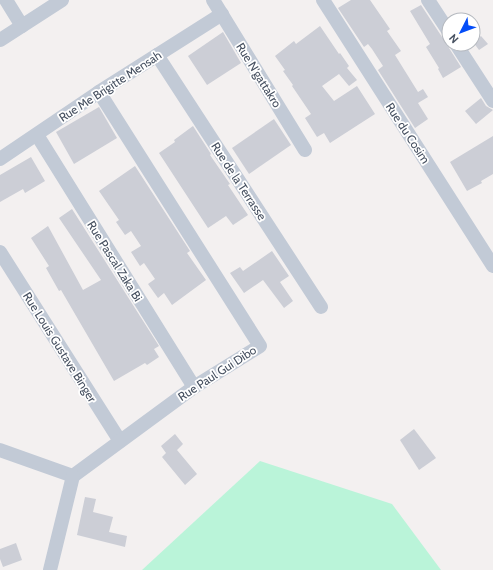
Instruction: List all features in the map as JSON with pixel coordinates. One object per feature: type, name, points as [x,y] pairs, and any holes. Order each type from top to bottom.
[{"type":"street","points":[[6,0],[22,26]]},
{"type":"street","points":[[0,40],[62,0]]},
{"type":"street","name":"Rue N'gattakro","points":[[213,0],[306,150]]},
{"type":"street","name":"Rue du Cosim","points":[[323,0],[493,266]]},
{"type":"street","points":[[432,1],[441,17]]},
{"type":"street","name":"Rue Me Brigitte Mensah","points":[[0,159],[99,92],[222,14]]},
{"type":"street","points":[[462,52],[491,94]]},
{"type":"street","name":"Rue de la Terrasse","points":[[157,55],[322,307]]},
{"type":"street","name":"Rue Paul Gui Dibo","points":[[73,476],[194,386],[260,346],[99,92]]},
{"type":"street","name":"Rue Pascal Zaka Bi","points":[[37,135],[194,386]]},
{"type":"street","name":"Rue Louis Gustave Binger","points":[[0,252],[120,441]]},
{"type":"street","points":[[0,450],[73,476],[50,570]]},
{"type":"green space","points":[[260,461],[392,504],[441,570],[142,570]]},
{"type":"building","points":[[351,0],[370,0],[390,29],[387,31],[401,51],[395,55],[418,92],[423,89],[428,97],[418,103],[428,119],[415,128],[378,70],[383,66],[368,44],[364,47],[338,8]]},
{"type":"building","points":[[421,5],[441,35],[441,52],[452,52],[461,67],[443,78],[438,69],[439,68],[426,47],[430,44],[410,11]]},
{"type":"building","points":[[320,26],[349,66],[347,68],[357,80],[349,86],[339,74],[322,86],[334,101],[357,86],[375,114],[330,143],[324,133],[317,137],[305,118],[311,114],[292,86],[293,85],[283,71],[285,70],[275,56],[294,41],[296,44]]},
{"type":"building","points":[[223,32],[241,63],[207,85],[188,56]]},
{"type":"building","points":[[481,36],[488,44],[481,49]]},
{"type":"building","points":[[481,98],[486,106],[493,110],[476,124],[465,111]]},
{"type":"building","points":[[99,107],[117,138],[74,164],[56,132]]},
{"type":"building","points":[[274,119],[291,145],[249,174],[232,148]]},
{"type":"building","points":[[193,126],[211,154],[210,155],[230,184],[228,185],[248,215],[233,225],[226,216],[208,228],[159,153],[175,142],[174,140]]},
{"type":"building","points":[[493,136],[493,174],[481,181],[482,183],[467,191],[450,162]]},
{"type":"building","points":[[31,157],[45,181],[25,193],[23,189],[0,202],[0,175]]},
{"type":"building","points":[[135,166],[190,251],[187,253],[206,280],[172,305],[164,293],[158,298],[148,284],[155,279],[144,263],[140,266],[131,252],[141,246],[131,231],[125,235],[116,222],[119,220],[99,191]]},
{"type":"building","points":[[72,209],[159,346],[154,349],[159,357],[147,365],[145,363],[114,381],[61,290],[59,291],[46,268],[49,266],[31,238],[48,226],[83,290],[101,280],[59,218]]},
{"type":"building","points":[[272,251],[289,276],[280,282],[293,301],[284,308],[263,280],[244,293],[230,273],[240,267],[243,271]]},
{"type":"building","points":[[414,429],[436,458],[419,470],[400,440]]},
{"type":"building","points":[[175,434],[183,444],[177,450],[197,474],[185,485],[162,457],[166,453],[161,446]]},
{"type":"building","points":[[85,497],[96,499],[93,512],[113,517],[109,532],[127,536],[125,547],[77,535]]},
{"type":"building","points":[[16,543],[22,560],[3,567],[0,559],[0,549]]}]
